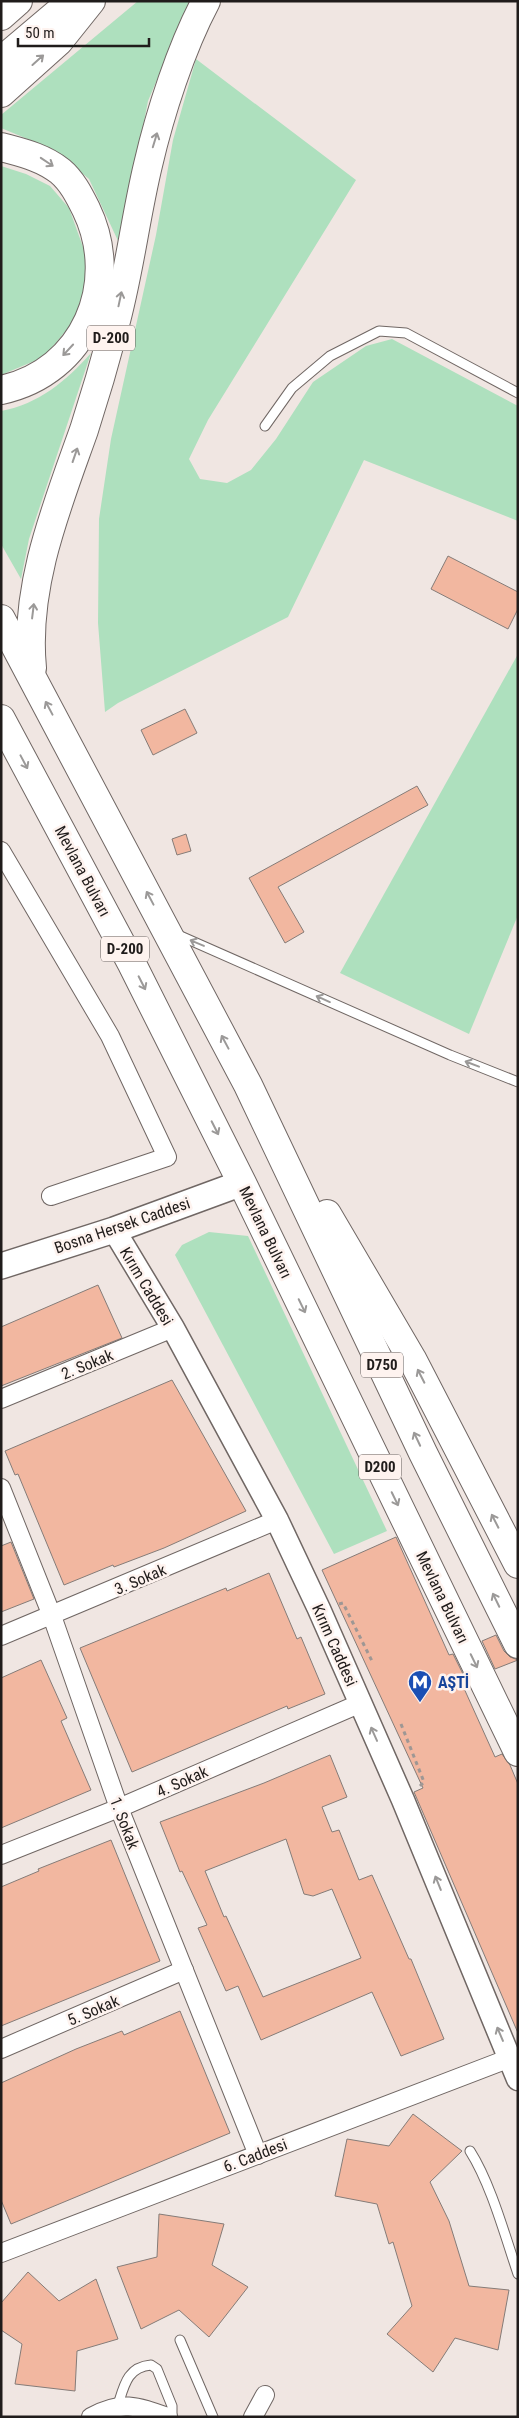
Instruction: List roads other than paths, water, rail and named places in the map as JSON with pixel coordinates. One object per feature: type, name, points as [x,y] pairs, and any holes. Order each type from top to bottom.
[{"type":"main road","points":[[1,16],[18,1]]},
{"type":"main road","points":[[1,61],[72,1]]},
{"type":"main road","points":[[1,92],[59,41],[91,1]]},
{"type":"main road","name":"D-200","points":[[206,1],[174,80],[148,164],[115,326],[84,428],[49,532],[39,572],[29,639],[33,677],[248,1085]]},
{"type":"main road","points":[[1,146],[41,158],[61,172],[78,192],[93,222],[101,250],[101,278],[92,317],[71,348],[52,367],[16,386],[1,390]]},
{"type":"main road","points":[[1,619],[33,677]]},
{"type":"main road","name":"Mevlana Bulvarı","points":[[1,719],[132,964],[242,1183],[518,1752]]},
{"type":"main road","points":[[248,1085],[361,1270],[412,1359],[518,1564]]},
{"type":"main road","name":"D750","points":[[248,1085],[424,1453],[518,1644]]},
{"type":"main road","name":"Bosna Hersek Caddesi","points":[[1,1266],[114,1230],[242,1183]]},
{"type":"street","points":[[1,851],[110,1036],[167,1157],[50,1196]]},
{"type":"street","name":"Kırım Caddesi","points":[[114,1230],[172,1328],[277,1520],[404,1800],[514,2068]]},
{"type":"street","name":"2. Sokak","points":[[1,1399],[172,1328]]},
{"type":"street","name":"1. Sokak","points":[[1,1488],[52,1616],[118,1808],[258,2155]]},
{"type":"street","name":"3. Sokak","points":[[1,1636],[277,1520]]},
{"type":"street","name":"4. Sokak","points":[[1,1855],[118,1808],[361,1703]]},
{"type":"street","name":"5. Sokak","points":[[1,2049],[184,1970]]},
{"type":"street","name":"6. Caddesi","points":[[1,2253],[258,2155],[514,2068]]},
{"type":"street","points":[[253,2417],[265,2395]]},
{"type":"street","points":[[91,2417],[118,2405],[149,2410],[168,2417]]},
{"type":"lane","points":[[264,426],[292,388],[330,356],[379,331],[406,333],[518,393]]},
{"type":"lane","points":[[167,931],[450,1055],[518,1082]]},
{"type":"lane","points":[[470,2150],[490,2196],[518,2274]]},
{"type":"lane","points":[[180,2340],[213,2417]]},
{"type":"lane","points":[[118,2405],[125,2380],[133,2371],[151,2366],[157,2369],[172,2406],[172,2417]]},
{"type":"place","name":"AŞTİ","points":[[420,1703]]}]
